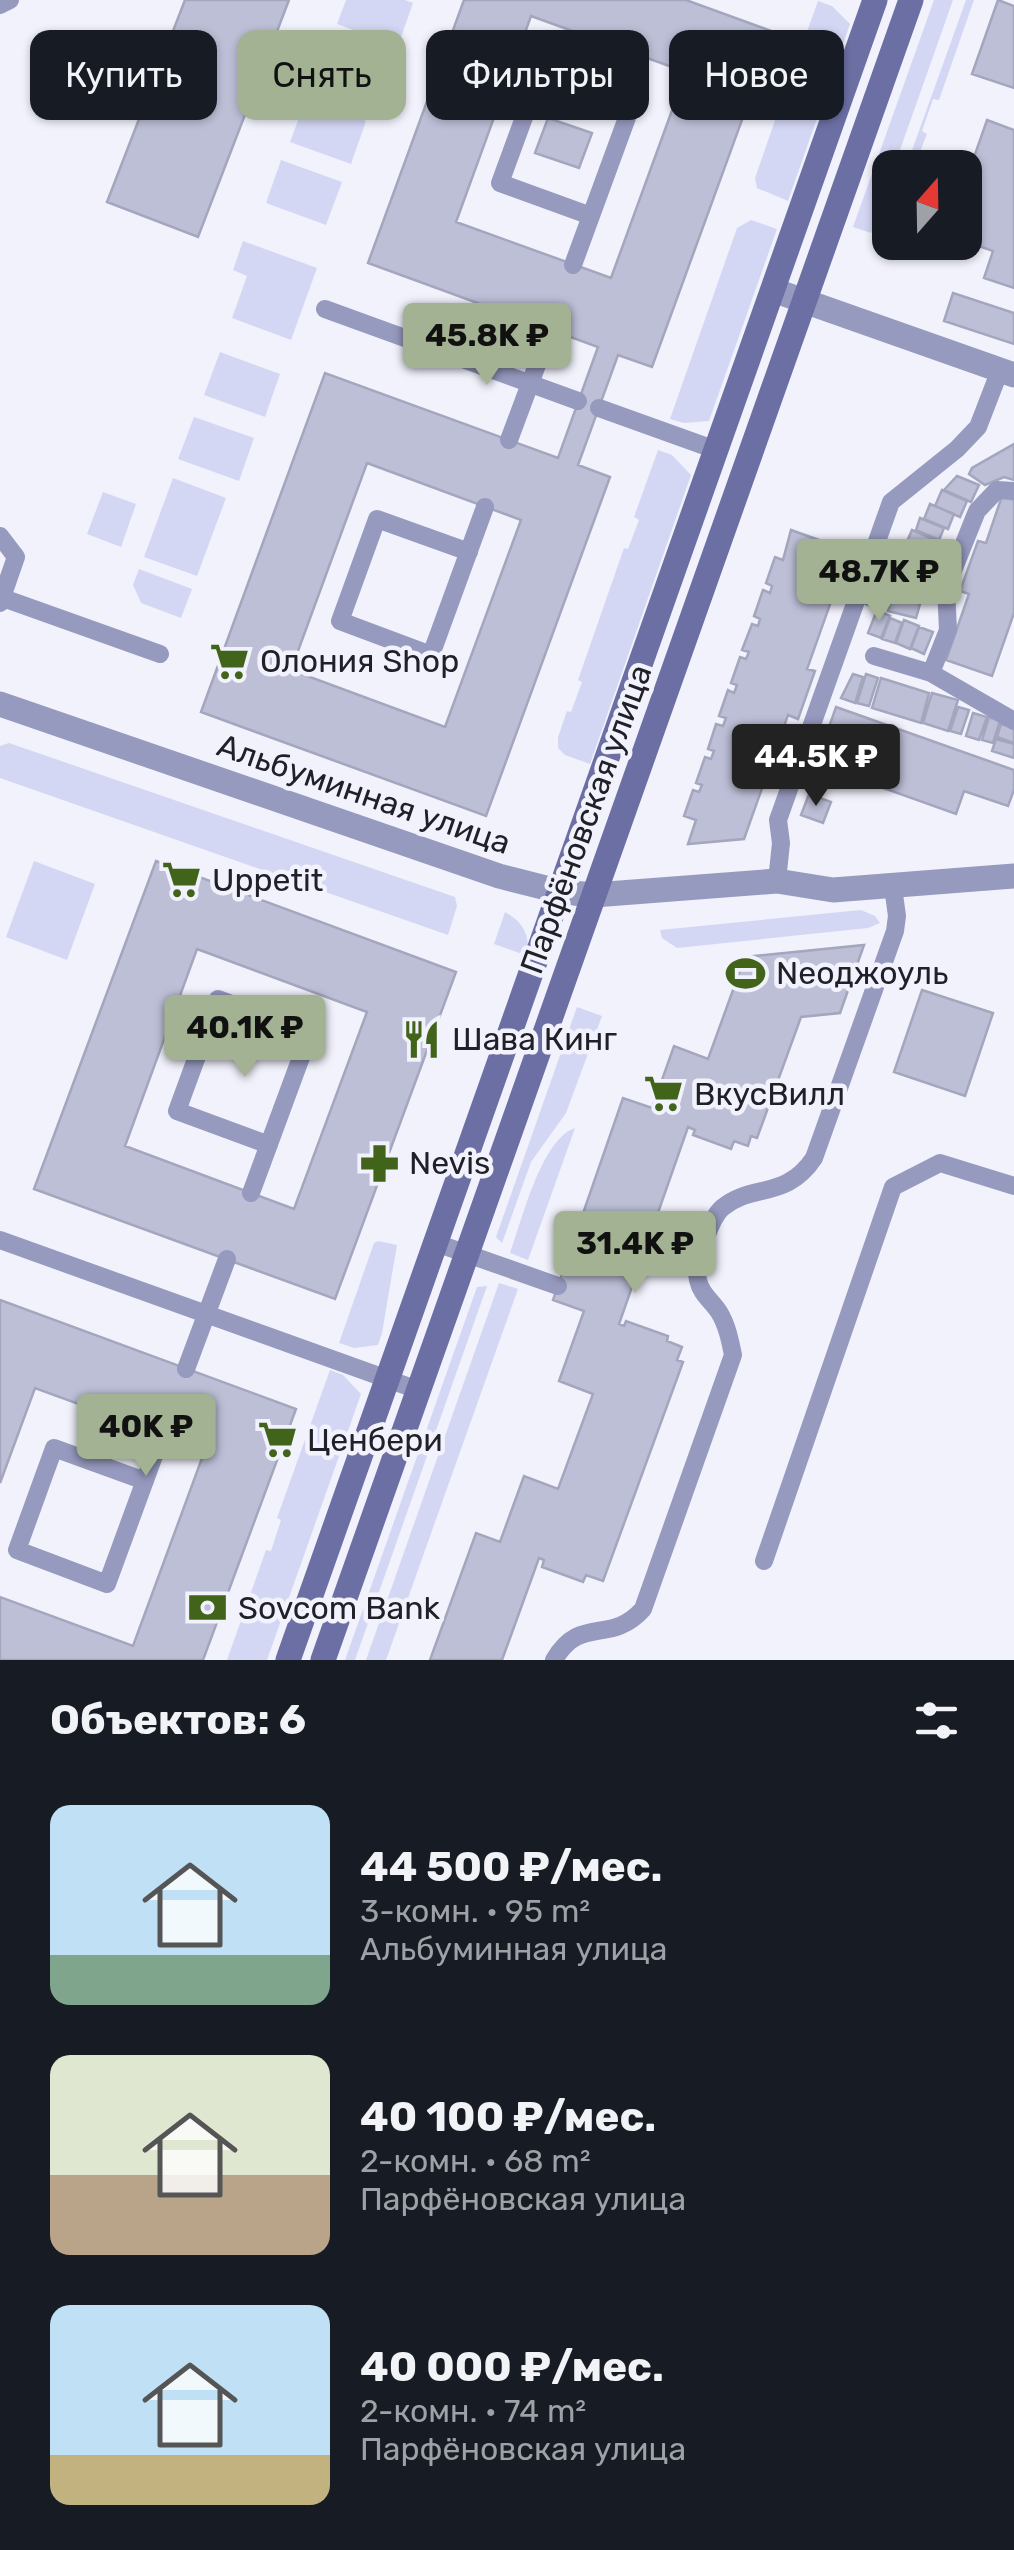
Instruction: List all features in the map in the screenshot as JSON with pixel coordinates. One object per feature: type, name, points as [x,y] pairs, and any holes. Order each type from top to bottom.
[{"type":"street","name":"Парфёновская улица","points":[[288,1660],[874,0]]},
{"type":"street","name":"Парфёновская улица","points":[[323,1660],[908,6]]},
{"type":"street","points":[[774,290],[1007,373]]},
{"type":"street","name":"Альбуминная улица","points":[[0,704],[498,876],[562,892],[594,895],[778,881],[833,890],[1014,876]]},
{"type":"lane","points":[[0,5],[10,0]]},
{"type":"lane","points":[[874,0],[908,6]]},
{"type":"lane","points":[[574,265],[632,104],[541,70],[500,183],[591,216]]},
{"type":"lane","points":[[325,309],[578,401]]},
{"type":"lane","points":[[510,440],[550,330]]},
{"type":"lane","points":[[870,558],[890,502],[978,427],[1007,373]]},
{"type":"lane","points":[[599,408],[716,450]]},
{"type":"lane","points":[[931,673],[948,630],[946,588],[977,511],[996,490],[1014,491]]},
{"type":"lane","points":[[468,552],[377,519],[340,622],[431,655],[485,507]]},
{"type":"lane","points":[[0,536],[16,557],[1,601],[160,654]]},
{"type":"lane","points":[[778,881],[778,820],[856,601]]},
{"type":"lane","points":[[874,656],[931,673],[1014,721]]},
{"type":"lane","points":[[554,1660],[567,1641],[585,1632],[629,1625],[643,1609],[733,1355],[729,1333],[718,1311],[702,1293],[696,1275],[699,1256],[720,1210],[737,1200],[790,1184],[804,1174],[814,1158],[894,931],[894,887]]},
{"type":"lane","points":[[251,1193],[269,1145],[310,1033],[218,999],[177,1112],[269,1145]]},
{"type":"lane","points":[[764,1561],[893,1188],[940,1163],[1014,1186]]},
{"type":"lane","points":[[0,1240],[418,1390]]},
{"type":"lane","points":[[436,1243],[558,1286]]},
{"type":"lane","points":[[186,1368],[227,1259]]},
{"type":"lane","points":[[145,1481],[54,1448],[17,1550],[107,1584],[145,1481],[162,1434]]},
{"type":"shaded area","points":[[346,0],[413,3],[404,30],[354,30],[337,24]]},
{"type":"shaded area","points":[[934,0],[953,0],[900,150],[880,150]]},
{"type":"shaded area","points":[[966,0],[974,0],[939,100],[933,99],[922,131],[927,134],[921,150],[912,150]]},
{"type":"shaded area","points":[[818,1],[832,6],[850,24],[844,41],[844,30],[808,30]]},
{"type":"shaded area","points":[[298,120],[366,121],[351,164],[290,142]]},
{"type":"shaded area","points":[[775,120],[816,120],[788,201],[757,188],[755,178]]},
{"type":"shaded area","points":[[281,160],[342,182],[326,225],[266,203]]},
{"type":"shaded area","points":[[872,174],[871,233],[853,227]]},
{"type":"shaded area","points":[[751,220],[777,229],[709,421],[684,423],[670,419],[737,228]]},
{"type":"shaded area","points":[[243,241],[317,268],[291,340],[232,318],[247,276],[233,270]]},
{"type":"shaded area","points":[[220,352],[280,374],[265,417],[204,395]]},
{"type":"shaded area","points":[[194,417],[254,438],[239,481],[178,459]]},
{"type":"shaded area","points":[[658,450],[672,455],[691,475],[590,764],[565,755],[558,748],[558,737],[582,682],[578,680],[624,548],[628,549],[639,520],[634,517]]},
{"type":"shaded area","points":[[173,478],[226,498],[197,576],[144,557]]},
{"type":"shaded area","points":[[103,492],[136,504],[121,547],[87,534]]},
{"type":"shaded area","points":[[139,569],[192,589],[181,618],[141,603],[133,585]]},
{"type":"shaded area","points":[[9,743],[455,897],[457,906],[448,935],[0,778],[0,746]]},
{"type":"shaded area","points":[[34,861],[95,884],[67,960],[6,937]]},
{"type":"shaded area","points":[[861,910],[880,923],[868,928],[677,948],[662,938],[660,930]]},
{"type":"shaded area","points":[[505,912],[524,930],[528,956],[494,944]]},
{"type":"shaded area","points":[[577,1007],[602,1016],[566,1113],[531,1162],[502,1243],[496,1237]]},
{"type":"shaded area","points":[[575,1128],[528,1260],[510,1253],[543,1164],[563,1135]]},
{"type":"shaded area","points":[[374,1243],[397,1245],[382,1333],[378,1345],[354,1348],[339,1343]]},
{"type":"shaded area","points":[[499,1283],[518,1289],[386,1660],[366,1660]]},
{"type":"shaded area","points":[[487,1286],[355,1660],[345,1660],[477,1287]]},
{"type":"shaded area","points":[[330,1370],[343,1375],[361,1394],[267,1660],[227,1660],[266,1550],[271,1551],[281,1520],[277,1518]]},
{"type":"building","points":[[185,0],[289,0],[277,30],[237,30],[237,120],[243,120],[198,237],[107,202],[139,120],[217,120],[217,30],[173,30]]},
{"type":"building","points":[[464,0],[686,0],[768,30],[669,30],[669,66],[649,59],[649,30],[570,30],[531,16],[526,30],[453,30]]},
{"type":"building","points":[[998,0],[1014,6],[1014,88],[972,74]]},
{"type":"building","points":[[426,104],[426,120],[493,120],[456,222],[611,278],[669,119],[742,120],[652,367],[618,355],[578,465],[610,477],[486,816],[201,712],[325,373],[558,458],[598,347],[368,263]],"holes":[[[367,463],[521,520],[445,727],[291,670]]]},
{"type":"building","points":[[547,120],[592,133],[579,168],[535,153]]},
{"type":"building","points":[[987,120],[1014,130],[1014,288],[984,278],[993,251],[982,247],[982,150],[977,150]]},
{"type":"building","points":[[953,293],[1014,313],[1014,344],[944,321]]},
{"type":"building","points":[[1014,444],[1014,480],[1004,477],[985,485],[969,474],[972,468]]},
{"type":"building","points":[[957,476],[979,485],[971,502],[944,490]]},
{"type":"building","points":[[942,490],[967,501],[960,517],[935,506]]},
{"type":"building","points":[[1002,496],[1014,500],[1014,613],[992,676],[946,660],[969,594],[960,591],[978,541],[986,543]]},
{"type":"building","points":[[930,504],[954,514],[948,529],[924,519]]},
{"type":"building","points":[[920,518],[944,528],[939,540],[916,530]]},
{"type":"building","points":[[791,530],[892,566],[877,608],[834,593],[807,669],[815,671],[798,719],[788,715],[744,839],[688,844],[696,820],[684,816],[693,790],[699,792],[702,785],[696,783],[705,757],[711,759],[714,751],[708,749],[716,724],[723,726],[726,718],[719,716],[728,690],[734,693],[737,685],[731,683],[740,657],[746,659],[749,652],[742,650],[752,624],[758,626],[760,619],[754,616],[763,590],[770,593],[772,586],[766,583],[775,557],[783,560]]},
{"type":"building","points":[[912,530],[938,541],[932,557],[905,546]]},
{"type":"building","points":[[907,550],[932,560],[927,573],[901,563]]},
{"type":"building","points":[[904,568],[929,578],[923,593],[898,583]]},
{"type":"building","points":[[902,587],[923,594],[920,602],[899,596]]},
{"type":"building","points":[[893,596],[920,604],[916,618],[888,611]]},
{"type":"building","points":[[877,610],[890,616],[881,638],[868,633]]},
{"type":"building","points":[[890,618],[902,623],[895,643],[882,639]]},
{"type":"building","points":[[904,620],[919,626],[910,649],[896,643]]},
{"type":"building","points":[[919,627],[933,632],[924,654],[911,648]]},
{"type":"building","points":[[853,674],[863,677],[855,703],[841,698]]},
{"type":"building","points":[[866,674],[878,678],[869,706],[857,703]]},
{"type":"building","points":[[881,678],[929,693],[921,723],[872,708]]},
{"type":"building","points":[[932,693],[958,700],[948,731],[923,723]]},
{"type":"building","points":[[836,707],[1014,770],[1014,790],[1008,806],[964,791],[956,814],[816,764]]},
{"type":"building","points":[[958,707],[969,710],[961,734],[950,731]]},
{"type":"building","points":[[973,713],[987,717],[979,740],[966,736]]},
{"type":"building","points":[[989,717],[1000,721],[993,743],[982,740]]},
{"type":"building","points":[[1001,724],[1014,728],[1014,743],[997,737]]},
{"type":"building","points":[[996,739],[1014,744],[1014,758],[992,751]]},
{"type":"building","points":[[809,794],[831,802],[823,823],[801,815]]},
{"type":"building","points":[[156,861],[456,972],[335,1299],[34,1189]],"holes":[[[197,949],[367,1012],[294,1209],[125,1146]]]},
{"type":"building","points":[[864,945],[840,1013],[801,1017],[757,1138],[751,1136],[748,1146],[734,1141],[731,1149],[693,1135],[695,1130],[688,1127],[619,1324],[624,1326],[626,1321],[668,1336],[667,1341],[682,1347],[677,1360],[683,1362],[603,1581],[586,1575],[583,1582],[542,1567],[544,1560],[539,1558],[502,1660],[430,1660],[476,1533],[500,1542],[524,1476],[558,1489],[593,1394],[559,1381],[584,1311],[553,1300],[623,1098],[652,1108],[674,1046],[708,1059],[745,957]]},
{"type":"building","points":[[922,990],[993,1013],[965,1096],[894,1072]]},
{"type":"building","points":[[0,1300],[296,1409],[203,1660],[0,1660],[0,1597],[133,1646],[205,1450],[35,1388],[0,1483]]},
{"type":"place","name":"Олония Shop","points":[[230,661]]},
{"type":"place","name":"Uppetit","points":[[182,880]]},
{"type":"place","name":"Neoджоуль","points":[[746,973]]},
{"type":"place","name":"Шава Кинг","points":[[422,1039]]},
{"type":"place","name":"ВкусВилл","points":[[664,1094]]},
{"type":"place","name":"Nevis","points":[[379,1163]]},
{"type":"place","name":"Ценбери","points":[[277,1440]]},
{"type":"place","name":"Sovcom Bank","points":[[208,1608]]}]
